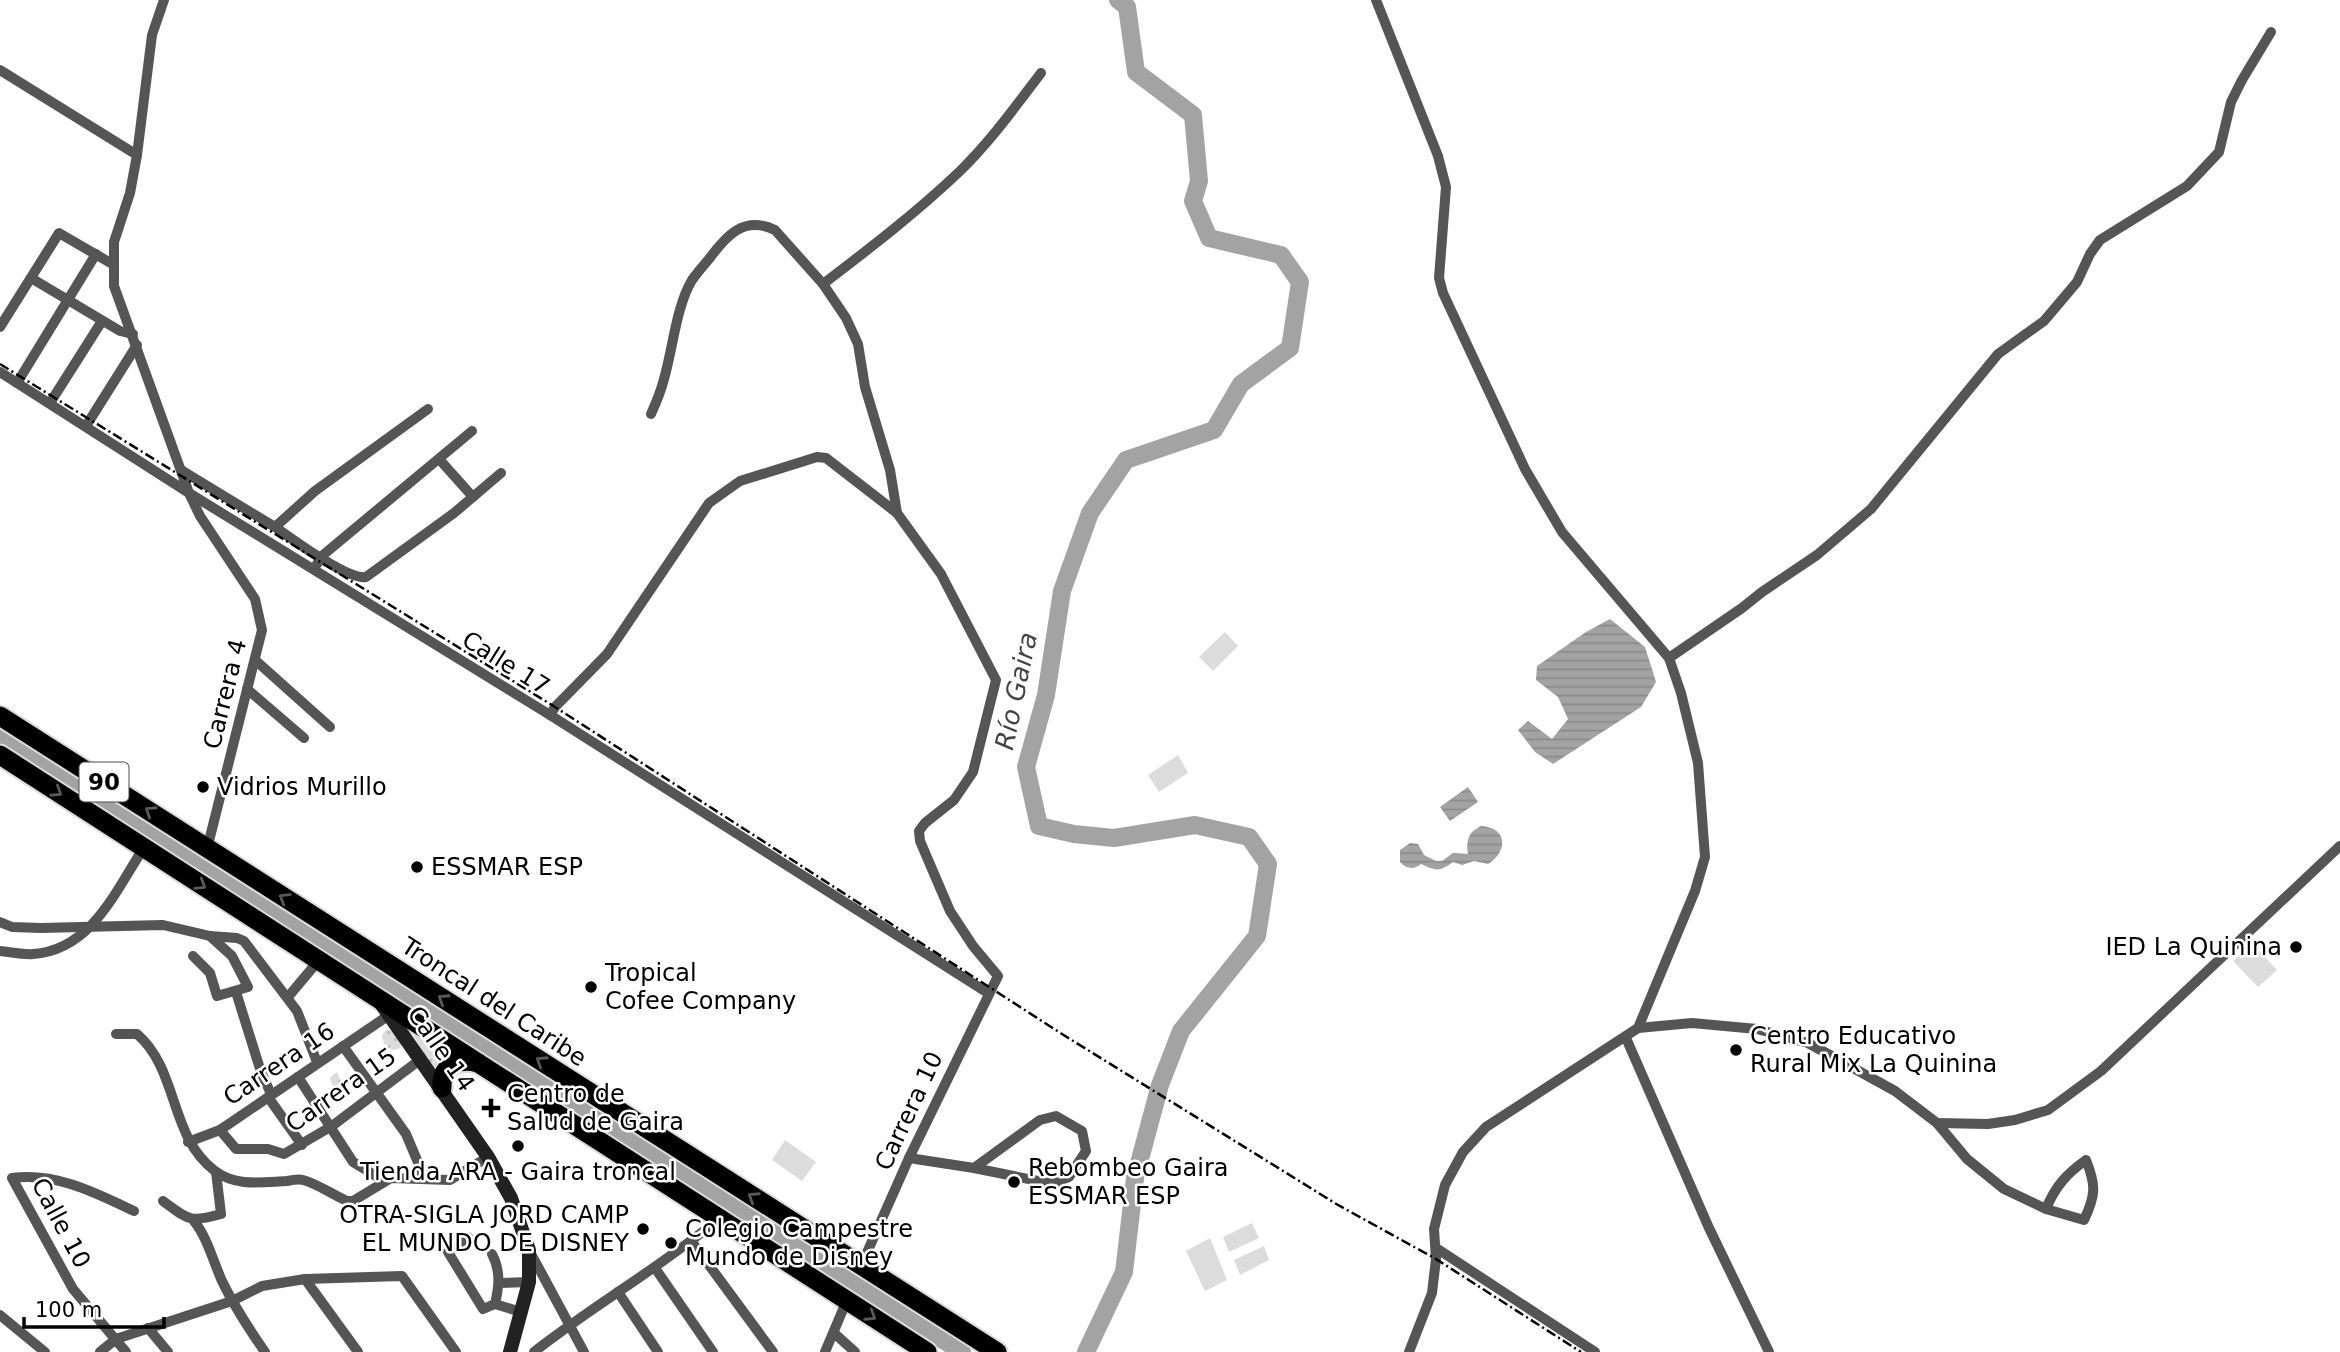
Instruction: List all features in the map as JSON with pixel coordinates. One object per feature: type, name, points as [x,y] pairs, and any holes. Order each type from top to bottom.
[{"type":"highway","name":"Troncal del Caribe","points":[[0,716],[997,1352]]},
{"type":"highway","name":"90","points":[[0,755],[927,1352]]},
{"type":"highway","points":[[442,1088],[443,1075],[452,1064],[465,1060],[479,1063]]},
{"type":"main road","name":"Calle 14","points":[[375,996],[488,1157],[512,1198],[529,1250]]},
{"type":"main road","points":[[510,1352],[528,1282],[529,1250]]},
{"type":"street","points":[[164,0],[152,36],[130,192],[114,242],[114,286],[188,493]]},
{"type":"street","points":[[1376,0],[1438,156],[1446,187],[1439,278],[1443,293],[1525,468],[1562,532],[1669,658],[1699,763],[1705,857],[1695,891],[1638,1028],[1486,1127],[1463,1152],[1445,1185],[1434,1229],[1436,1248],[1432,1293],[1409,1352]]},
{"type":"street","points":[[1669,658],[1817,555],[1871,509],[1998,354],[2045,321],[2077,282],[2100,240],[2187,186],[2219,152],[2231,102],[2271,32]]},
{"type":"street","points":[[0,70],[137,155]]},
{"type":"street","points":[[823,284],[877,243],[960,171],[1002,124],[1041,73]]},
{"type":"street","points":[[651,414],[664,381],[679,318],[692,281],[733,231],[747,225],[768,226],[775,230],[823,284],[846,318],[859,344],[865,387],[890,470],[897,513]]},
{"type":"street","points":[[0,327],[59,233],[114,265]]},
{"type":"street","points":[[17,383],[96,254]]},
{"type":"street","points":[[31,278],[135,340]]},
{"type":"street","points":[[50,403],[102,321]]},
{"type":"street","points":[[86,426],[135,340]]},
{"type":"street","name":"Calle 17","points":[[0,372],[188,493],[550,715],[988,993]]},
{"type":"street","points":[[275,527],[315,491],[428,409]]},
{"type":"street","points":[[314,569],[321,558],[472,431]]},
{"type":"street","points":[[550,715],[555,706],[607,654],[709,503],[740,481],[817,457],[826,458],[897,513]]},
{"type":"street","points":[[439,459],[472,497]]},
{"type":"street","points":[[181,470],[355,577],[366,577],[410,547],[501,473]]},
{"type":"street","name":"Carrera 4","points":[[188,493],[254,599],[262,630],[207,849]]},
{"type":"street","name":"Carrera 10","points":[[861,1266],[909,1158],[998,976],[972,946],[950,911],[920,841],[919,831],[954,800],[973,772],[996,680],[941,575],[897,513]]},
{"type":"street","points":[[255,660],[330,727]]},
{"type":"street","points":[[247,689],[304,738]]},
{"type":"street","points":[[1937,1123],[1988,1124],[2015,1121],[2048,1110],[2101,1071],[2336,848]]},
{"type":"street","points":[[0,951],[33,954],[67,946],[93,926],[144,849]]},
{"type":"street","points":[[0,922],[12,927],[31,928],[163,925],[244,941],[297,1011],[317,1062]]},
{"type":"street","points":[[192,956],[210,973],[217,996],[248,987],[232,956],[209,936]]},
{"type":"street","points":[[288,998],[319,960]]},
{"type":"street","points":[[236,992],[270,1096],[302,1145]]},
{"type":"street","name":"Carrera 16","points":[[188,1142],[219,1130],[389,1015]]},
{"type":"street","points":[[1638,1028],[1692,1023],[1757,1029],[1808,1042],[1895,1091],[1937,1123],[1967,1159],[2004,1189],[2046,1209],[2084,1220],[2093,1200],[2094,1179],[2086,1160],[2068,1172],[2054,1189],[2046,1209]]},
{"type":"street","points":[[116,1034],[137,1034],[150,1047],[161,1068],[188,1142],[199,1157],[216,1172],[233,1181],[302,1180],[347,1201],[353,1201],[391,1178],[450,1180],[488,1157]]},
{"type":"street","points":[[1626,1038],[1709,1228],[1769,1352]]},
{"type":"street","points":[[343,1046],[406,1134],[425,1179]]},
{"type":"street","name":"Carrera 15","points":[[219,1130],[236,1149],[268,1149],[284,1154],[332,1126],[421,1059]]},
{"type":"street","points":[[298,1077],[353,1162],[384,1181]]},
{"type":"street","points":[[909,1158],[1053,1184],[1069,1177],[1086,1151],[1082,1131],[1056,1116],[1040,1120],[974,1168]]},
{"type":"street","points":[[163,1201],[186,1218],[194,1220],[221,1214],[216,1172]]},
{"type":"street","name":"Calle 10","points":[[127,1352],[67,1281],[12,1178],[32,1175],[54,1179],[134,1211]]},
{"type":"street","points":[[534,1352],[568,1325],[692,1242],[720,1219]]},
{"type":"street","points":[[194,1220],[204,1236],[232,1301],[265,1352]]},
{"type":"street","points":[[468,1237],[448,1252],[483,1309],[495,1304],[521,1312]]},
{"type":"street","points":[[692,1242],[773,1352]]},
{"type":"street","points":[[1436,1248],[1595,1352]]},
{"type":"street","name":"Calle 14","points":[[529,1250],[584,1352]]},
{"type":"street","points":[[492,1254],[499,1283],[495,1304]]},
{"type":"street","points":[[655,1268],[713,1352]]},
{"type":"street","points":[[100,1352],[116,1339],[232,1301],[262,1286],[305,1279],[402,1276],[456,1352]]},
{"type":"street","points":[[305,1279],[356,1352]]},
{"type":"street","points":[[499,1283],[528,1282]]},
{"type":"street","points":[[618,1292],[658,1352]]},
{"type":"street","points":[[825,1352],[847,1300]]},
{"type":"street","points":[[0,1315],[45,1352]]},
{"type":"street","points":[[148,1328],[168,1352]]},
{"type":"street","points":[[834,1333],[855,1352]]},
{"type":"shaded area","points":[[1610,619],[1645,647],[1656,682],[1641,707],[1553,764],[1535,752],[1518,730],[1528,721],[1552,739],[1568,719],[1558,697],[1536,680],[1537,666]]},
{"type":"shaded area","points":[[1225,632],[1238,646],[1213,671],[1199,657]]},
{"type":"shaded area","points":[[1178,755],[1188,773],[1159,792],[1148,775]]},
{"type":"shaded area","points":[[1468,787],[1478,802],[1450,821],[1440,807]]},
{"type":"shaded area","points":[[1481,826],[1496,831],[1502,840],[1499,853],[1488,864],[1474,861],[1462,865],[1453,862],[1438,869],[1421,864],[1410,868],[1400,862],[1400,850],[1410,843],[1418,844],[1424,855],[1436,861],[1442,861],[1453,853],[1468,854],[1469,837]]},
{"type":"shaded area","points":[[2252,943],[2277,970],[2258,987],[2233,961]]},
{"type":"shaded area","points":[[402,1017],[460,1055],[437,1076]]},
{"type":"shaded area","points":[[386,1030],[393,1030],[401,1042],[401,1048],[393,1050],[384,1044],[382,1035]]},
{"type":"shaded area","points":[[337,1072],[348,1089],[343,1093],[334,1089],[330,1078]]},
{"type":"shaded area","points":[[785,1140],[816,1162],[802,1181],[772,1160]]},
{"type":"shaded area","points":[[1252,1223],[1259,1238],[1229,1252],[1223,1237]]},
{"type":"shaded area","points":[[1210,1238],[1227,1280],[1205,1291],[1186,1251]]},
{"type":"shaded area","points":[[1264,1246],[1269,1260],[1240,1275],[1234,1260]]},
{"type":"waterway","name":"Río Gaira","points":[[1086,1352],[1124,1272],[1135,1178],[1160,1085],[1181,1031],[1257,936],[1268,864],[1249,837],[1195,825],[1114,838],[1074,834],[1039,826],[1026,767],[1046,695],[1062,591],[1090,513],[1126,460],[1214,430],[1241,384],[1290,348],[1300,282],[1281,255],[1209,238],[1193,201],[1199,181],[1193,115],[1136,72],[1127,7],[1118,0]]},
{"type":"waterway","points":[[0,739],[962,1352]]},
{"type":"railway","points":[[0,364],[555,707],[1062,1034],[1338,1205],[1436,1259],[1581,1352]]},
{"type":"place","name":"Vidrios Murillo","points":[[203,787]]},
{"type":"place","name":"ESSMAR ESP","points":[[417,867]]},
{"type":"place","name":"IED La Quinina","points":[[2296,947]]},
{"type":"place","name":"Tropical Cofee Company","points":[[591,987]]},
{"type":"place","name":"Centro Educativo Rural Mix La Quinina","points":[[1736,1050]]},
{"type":"place","name":"Centro de Salud de Gaira","points":[[491,1108]]},
{"type":"place","name":"Tienda ARA - Gaira troncal","points":[[518,1146]]},
{"type":"place","name":"Rebombeo Gaira ESSMAR ESP","points":[[1014,1182]]},
{"type":"place","name":"OTRA-SIGLA JORD CAMP EL MUNDO DE DISNEY","points":[[643,1229]]},
{"type":"place","name":"Colegio Campestre Mundo de Disney","points":[[671,1243]]}]
